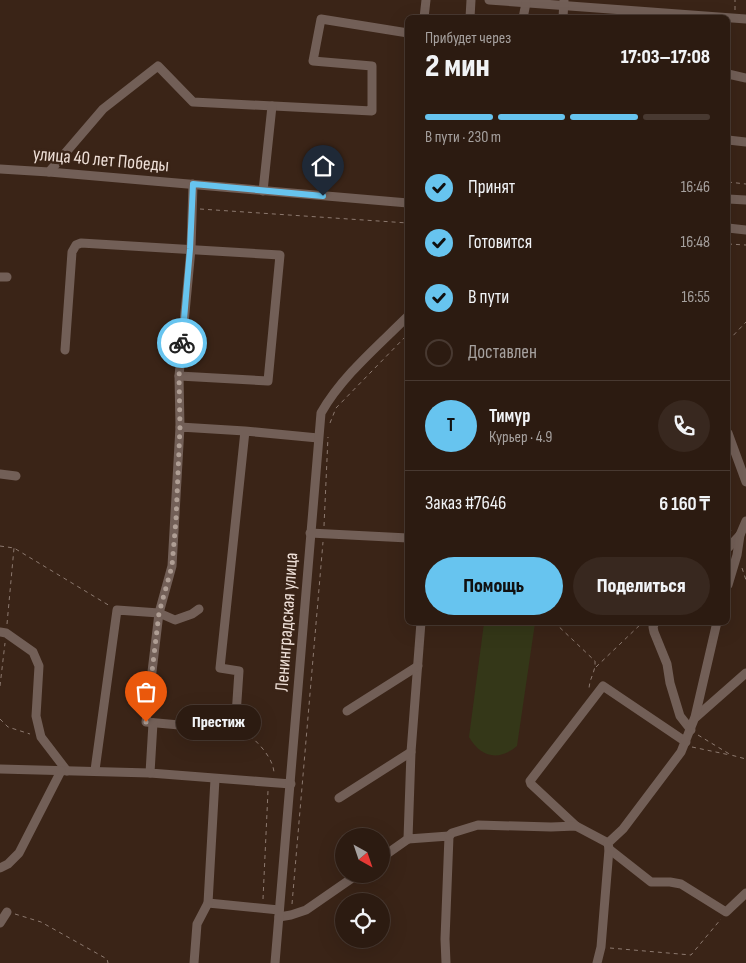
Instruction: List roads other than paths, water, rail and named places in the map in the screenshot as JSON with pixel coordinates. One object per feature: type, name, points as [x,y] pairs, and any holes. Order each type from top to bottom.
[{"type":"street","points":[[424,15],[426,0]]},
{"type":"street","points":[[470,15],[471,0]]},
{"type":"street","points":[[489,0],[526,3],[564,3],[639,14],[667,15]]},
{"type":"street","points":[[524,15],[526,3]]},
{"type":"street","points":[[49,172],[103,109],[158,66],[193,102],[372,111],[372,66],[313,62],[321,18],[405,32]]},
{"type":"street","points":[[730,18],[746,19]]},
{"type":"street","points":[[730,74],[746,78]]},
{"type":"street","points":[[263,191],[272,106]]},
{"type":"street","points":[[730,140],[746,142]]},
{"type":"street","name":"улица 40 лет Победы","points":[[0,169],[405,203]]},
{"type":"street","points":[[193,184],[190,249],[179,376],[180,427],[172,566],[159,613],[146,722],[235,730],[238,671],[220,668],[245,431]]},
{"type":"street","points":[[730,199],[746,200]]},
{"type":"street","points":[[730,228],[746,230]]},
{"type":"street","points":[[65,350],[72,252],[76,245],[81,243],[280,255],[268,382],[179,376]]},
{"type":"street","name":"Ленинградская улица","points":[[275,963],[321,413],[329,398],[405,319]]},
{"type":"street","points":[[180,427],[318,438]]},
{"type":"street","points":[[730,438],[746,482]]},
{"type":"street","points":[[0,474],[16,476]]},
{"type":"street","points":[[730,578],[737,555],[740,535],[746,521]]},
{"type":"street","points":[[310,533],[405,538]]},
{"type":"street","points":[[730,546],[740,535]]},
{"type":"street","points":[[95,770],[117,610],[159,613],[175,620],[192,614],[199,609]]},
{"type":"street","points":[[408,839],[411,752],[421,625]]},
{"type":"street","points":[[654,625],[654,632],[667,664],[670,683],[680,716],[691,730]]},
{"type":"street","points":[[597,963],[601,947],[608,846],[623,829],[685,744],[696,717],[716,625]]},
{"type":"street","points":[[3,632],[33,652],[39,666],[36,716],[42,738],[64,771]]},
{"type":"street","points":[[347,711],[418,666]]},
{"type":"street","points":[[696,717],[746,673]]},
{"type":"street","points":[[685,744],[604,686],[530,781],[576,826],[608,846],[651,882],[681,884],[726,912],[746,893]]},
{"type":"street","points":[[150,773],[154,723]]},
{"type":"street","points":[[339,798],[411,752]]},
{"type":"street","points":[[0,768],[150,773],[291,784]]},
{"type":"street","points":[[0,868],[8,864],[18,853],[64,771]]},
{"type":"street","points":[[194,963],[196,924],[208,903],[215,779]]},
{"type":"street","points":[[390,852],[408,839],[449,836],[452,833],[478,825],[576,826]]},
{"type":"street","points":[[446,963],[445,930],[449,836]]},
{"type":"street","points":[[208,903],[263,908],[291,915],[306,910],[345,883]]},
{"type":"street","points":[[0,923],[8,912]]},
{"type":"place","name":"Престиж","points":[[146,722]]}]
